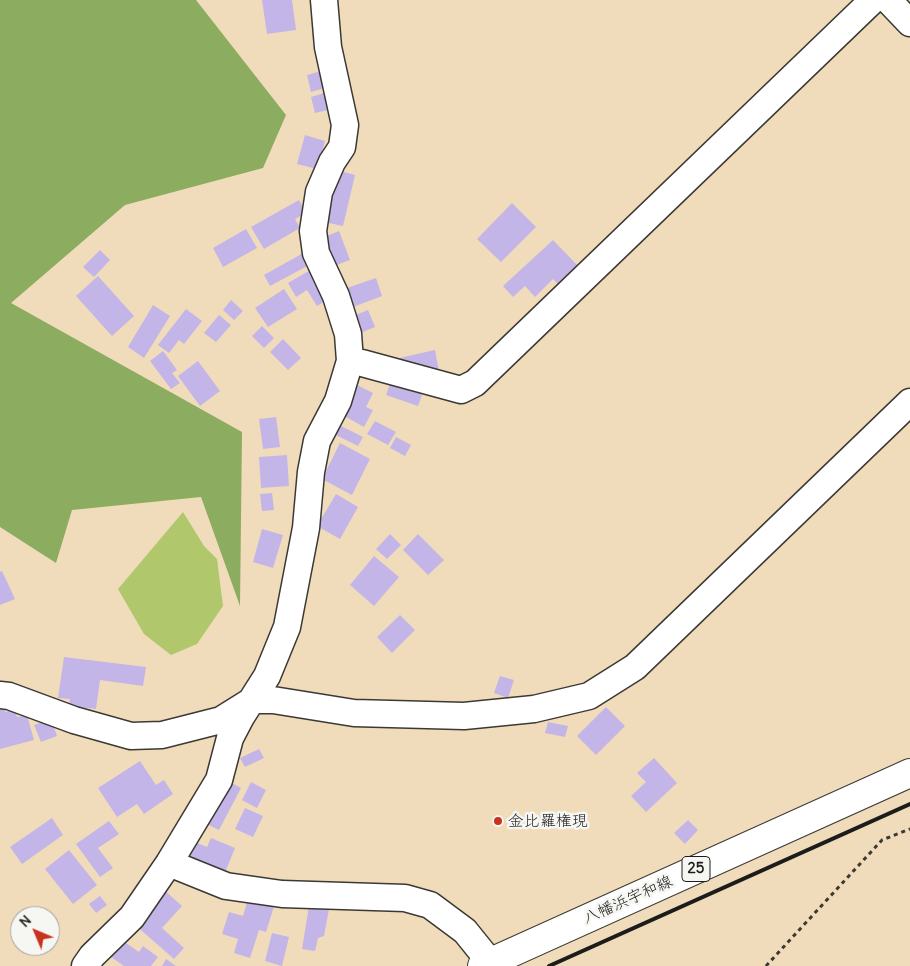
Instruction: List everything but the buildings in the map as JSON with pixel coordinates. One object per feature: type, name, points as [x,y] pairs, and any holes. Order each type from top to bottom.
[{"type":"main road","name":"八幡浜宇和線","points":[[486,964],[910,773]]},
{"type":"street","points":[[84,966],[132,917],[169,862],[219,780],[230,738],[267,676],[287,627],[306,528],[311,472],[317,441],[338,401],[350,361],[348,334],[336,296],[316,253],[313,231],[319,192],[332,162],[342,147],[346,125],[328,47],[324,0]]},
{"type":"street","points":[[350,361],[461,390],[475,383],[873,0]]},
{"type":"street","points":[[888,0],[910,23]]},
{"type":"street","points":[[0,695],[9,696],[74,720],[131,736],[162,735],[221,720],[253,700],[274,700],[354,713],[464,716],[534,709],[589,696],[635,667],[910,402]]},
{"type":"street","points":[[169,862],[226,886],[282,894],[405,898],[430,905],[465,931],[486,964]]},
{"type":"path","points":[[766,966],[882,840],[910,830]]},
{"type":"green space","points":[[0,0],[196,0],[286,115],[263,168],[125,205],[11,303],[242,432],[240,606],[201,497],[72,510],[56,563],[0,527]]},
{"type":"green space","points":[[183,512],[204,546],[217,559],[223,606],[197,644],[171,655],[144,634],[118,589]]},
{"type":"railway","points":[[549,966],[910,804]]},
{"type":"place","name":"金比羅権現","points":[[498,821]]}]
